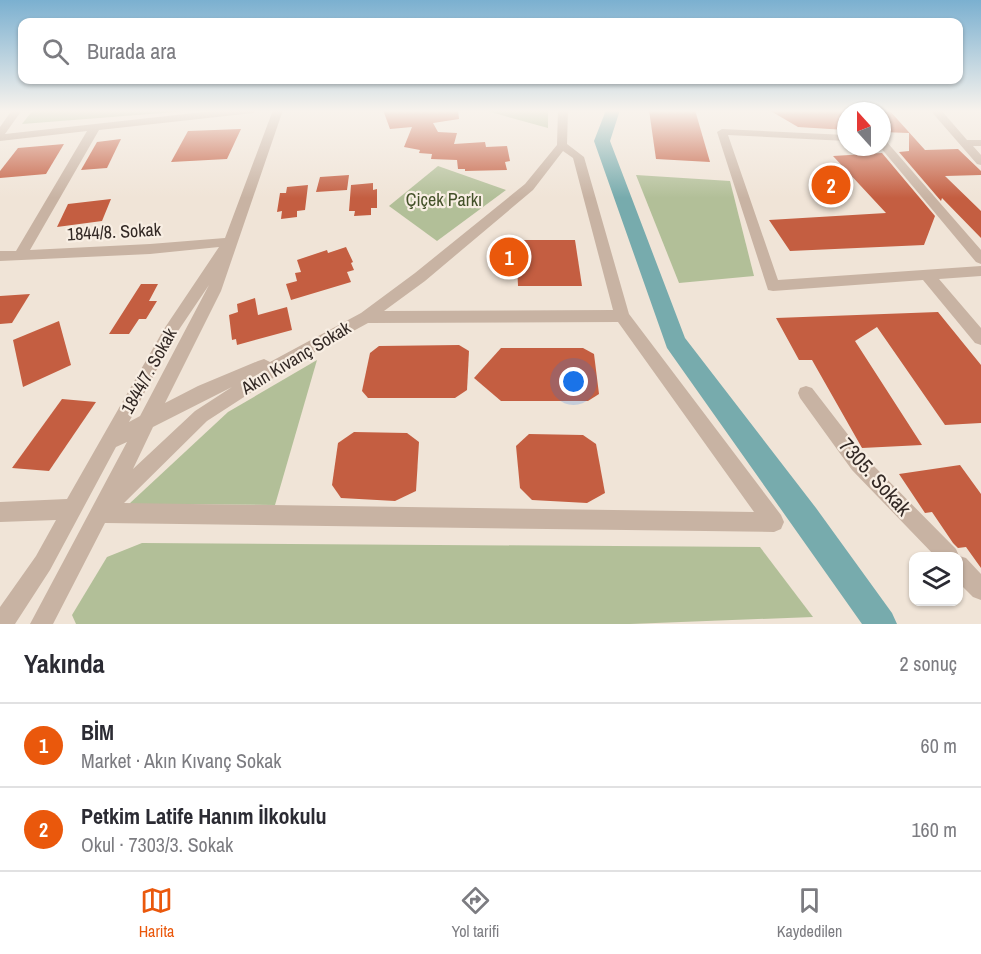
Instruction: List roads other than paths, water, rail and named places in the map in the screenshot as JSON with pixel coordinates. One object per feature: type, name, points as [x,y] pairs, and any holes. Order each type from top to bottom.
[{"type":"street","points":[[20,255],[88,139]]},
{"type":"street","name":"1844/7. Sokak","points":[[2,624],[43,563],[169,333],[230,242],[267,139]]},
{"type":"street","points":[[230,242],[214,291],[100,513],[774,522],[622,316],[578,157],[562,146],[562,139]]},
{"type":"street","points":[[724,139],[773,286],[981,271]]},
{"type":"street","points":[[959,139],[981,162]]},
{"type":"street","points":[[962,143],[981,142]]},
{"type":"street","name":"Akın Kıvanç Sokak","points":[[41,624],[100,513],[201,416],[298,353],[366,317],[420,277],[528,188],[562,146]]},
{"type":"street","points":[[891,154],[981,260]]},
{"type":"street","name":"1844/8. Sokak","points":[[0,256],[230,242]]},
{"type":"street","points":[[927,275],[981,339]]},
{"type":"street","points":[[366,317],[622,316]]},
{"type":"street","points":[[111,441],[204,391],[298,353]]},
{"type":"street","name":"7305. Sokak","points":[[806,393],[859,464],[945,552]]},
{"type":"street","points":[[0,512],[72,509]]},
{"type":"street","points":[[963,571],[981,589]]},
{"type":"waterway","points":[[603,139],[675,342],[806,518],[881,624]]},
{"type":"place","name":"Petkim Latife Hanım İlkokulu","points":[[831,185]]},
{"type":"place","name":"BİM","points":[[509,257]]},
{"type":"park label","name":"Çiçek Parkı","points":[[444,200]]}]
